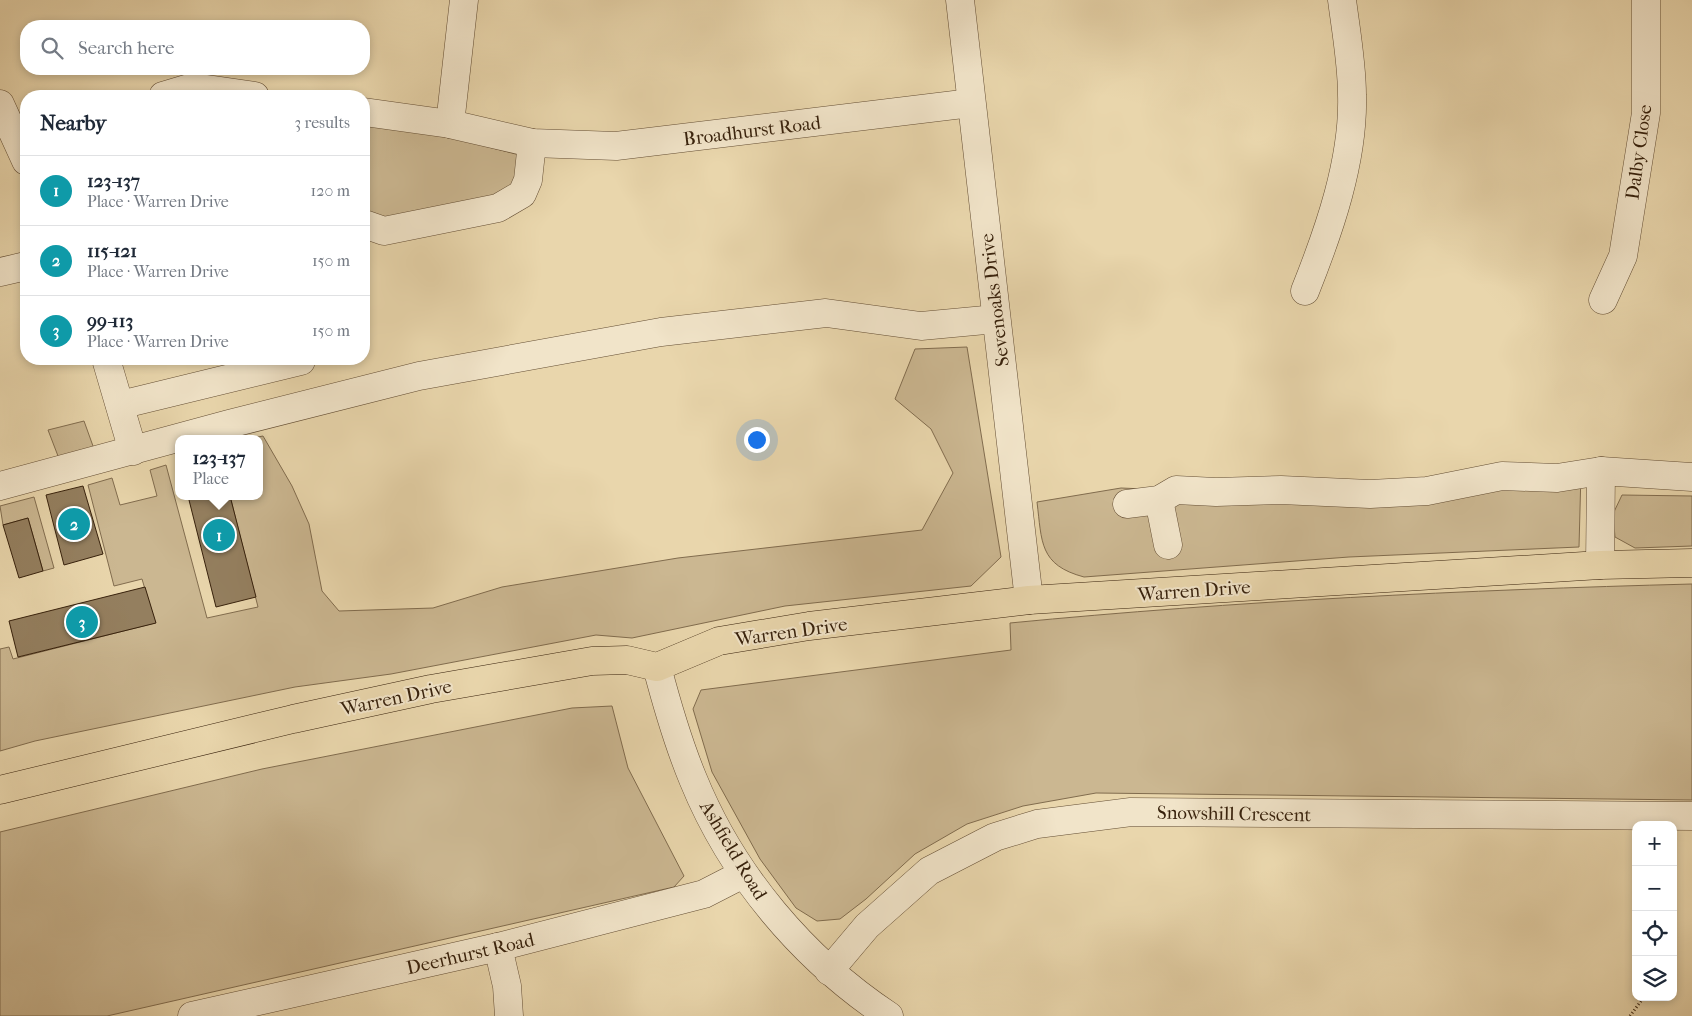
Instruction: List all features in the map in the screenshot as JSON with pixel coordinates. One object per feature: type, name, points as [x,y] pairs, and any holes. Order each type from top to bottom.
[{"type":"main road","name":"Warren Drive","points":[[0,790],[294,719],[513,674],[592,661],[627,660],[657,667],[719,641],[809,626],[1029,600],[1600,565],[1692,563]]},
{"type":"street","points":[[450,124],[464,0]]},
{"type":"street","name":"Sevenoaks Drive","points":[[960,0],[1029,600]]},
{"type":"street","points":[[1305,290],[1325,240],[1346,164],[1352,96],[1342,0]]},
{"type":"street","name":"Dalby Close","points":[[1603,300],[1623,256],[1646,113],[1646,0]]},
{"type":"street","points":[[183,90],[193,87],[214,90]]},
{"type":"street","name":"Broadhurst Road","points":[[370,113],[450,124],[532,143],[616,146],[971,103]]},
{"type":"street","points":[[0,104],[20,148]]},
{"type":"street","points":[[370,226],[384,231],[498,208],[522,194],[528,180],[532,143]]},
{"type":"street","points":[[0,272],[20,267]]},
{"type":"street","points":[[189,435],[419,376],[661,332],[826,312],[921,326],[996,319]]},
{"type":"street","points":[[108,365],[132,451]]},
{"type":"street","points":[[120,405],[281,365]]},
{"type":"street","points":[[0,486],[175,439]]},
{"type":"street","points":[[1600,565],[1601,471]]},
{"type":"street","points":[[1127,504],[1159,500],[1176,490],[1281,490],[1370,494],[1427,491],[1502,476],[1557,478],[1601,471],[1692,477]]},
{"type":"street","points":[[1159,500],[1168,545]]},
{"type":"street","name":"Ashfield Road","points":[[657,667],[693,780],[743,874],[772,912],[829,971],[858,996],[889,1016]]},
{"type":"street","name":"Snowshill Crescent","points":[[829,971],[867,926],[929,871],[996,837],[1037,824],[1131,812],[1665,821],[1692,816]]},
{"type":"street","name":"Deerhurst Road","points":[[192,1016],[498,947],[704,894],[743,874]]},
{"type":"street","points":[[498,947],[507,986],[509,1016]]},
{"type":"path","points":[[1630,1016],[1641,1001]]},
{"type":"shaded area","points":[[370,125],[458,139],[531,158],[522,194],[370,223]]},
{"type":"shaded area","points":[[967,347],[1001,557],[971,586],[785,606],[632,638],[596,635],[391,674],[295,687],[35,741],[0,751],[0,649],[9,647],[13,659],[155,623],[142,579],[114,586],[88,485],[112,478],[120,505],[157,496],[150,470],[166,465],[207,618],[258,607],[231,500],[263,500],[263,436],[292,486],[309,524],[322,591],[339,611],[433,608],[502,587],[678,558],[922,530],[953,473],[931,429],[895,399],[915,349]]},
{"type":"shaded area","points":[[84,421],[98,460],[63,469],[48,430]]},
{"type":"shaded area","points":[[1581,472],[1579,547],[1349,557],[1084,577],[1058,566],[1051,559],[1042,540],[1037,502],[1121,488],[1216,492]]},
{"type":"shaded area","points":[[1622,495],[1692,496],[1692,546],[1635,548],[1615,537],[1613,514]]},
{"type":"shaded area","points":[[34,497],[54,568],[43,571],[28,518],[3,525],[0,506]]},
{"type":"shaded area","points":[[1692,584],[1692,800],[1096,793],[1023,806],[967,824],[915,854],[866,899],[840,919],[817,921],[796,908],[760,859],[712,772],[693,709],[701,690],[1011,650],[1010,623],[1180,608],[1350,598]]},
{"type":"shaded area","points":[[612,706],[628,768],[684,876],[674,887],[107,1016],[0,1016],[0,832],[262,769],[572,708]]},
{"type":"building","points":[[83,486],[103,554],[64,565],[46,495]]},
{"type":"building","points":[[189,500],[231,500],[256,597],[216,607]]},
{"type":"building","points":[[28,518],[43,571],[19,578],[3,525]]},
{"type":"building","points":[[145,587],[156,623],[18,657],[9,621]]},
{"type":"place","name":"115-121","points":[[74,524]]},
{"type":"place","name":"123-137","points":[[219,535]]},
{"type":"place","name":"99-113","points":[[82,622]]}]
